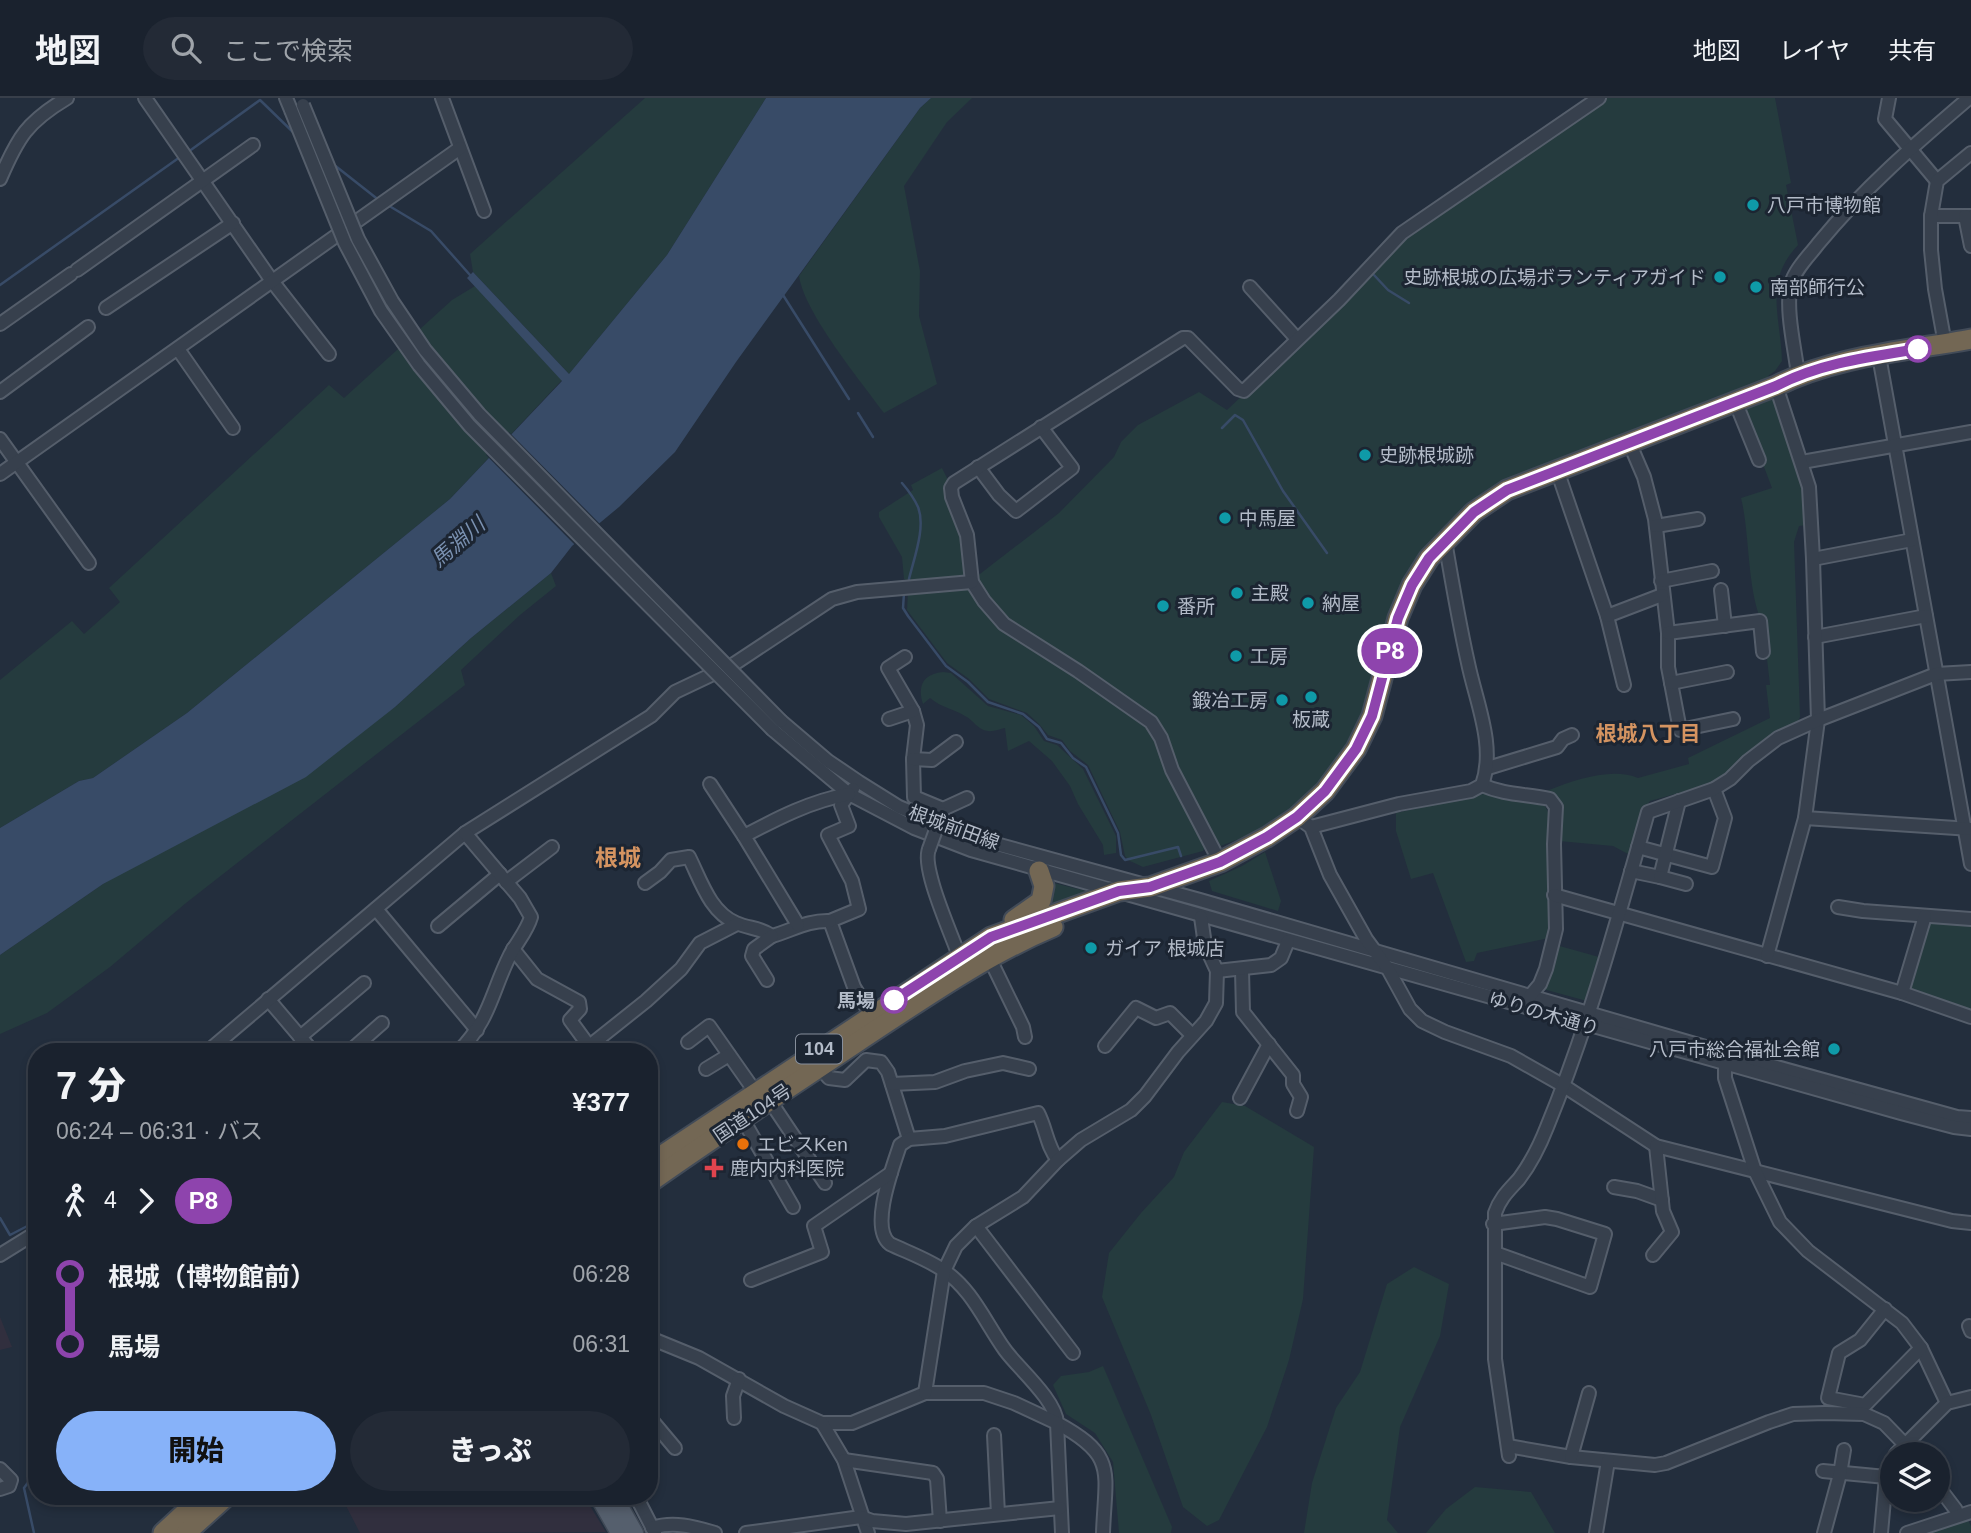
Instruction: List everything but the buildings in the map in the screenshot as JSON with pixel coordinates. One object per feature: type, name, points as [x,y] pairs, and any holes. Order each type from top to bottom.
[{"type":"highway","name":"国道104号","points":[[815,1061],[872,1014],[960,956],[1220,862],[1267,837],[1304,822],[1356,749],[1372,716],[1402,607],[1412,585],[1429,558],[1474,512],[1507,490],[1776,386],[1798,375],[1837,363],[1971,339]]},
{"type":"highway","points":[[990,947],[1041,901],[1044,886],[1039,871]]},
{"type":"highway","name":"国道104号","points":[[658,1159],[763,1097],[990,947]]},
{"type":"highway","name":"国道104号","points":[[658,1177],[742,1118],[763,1097]]},
{"type":"highway","points":[[163,1533],[193,1505]]},
{"type":"highway","points":[[186,1533],[217,1505]]},
{"type":"main road","points":[[603,1505],[619,1533]]},
{"type":"main road","points":[[619,1505],[635,1533]]},
{"type":"street","points":[[0,178],[16,142],[27,126],[67,98]]},
{"type":"street","points":[[145,98],[272,281],[328,354]]},
{"type":"street","points":[[442,98],[484,211]]},
{"type":"street","points":[[1220,862],[1172,770],[1161,738],[1150,722],[1078,671],[1004,624],[984,601],[972,582],[967,535],[951,488],[954,483],[978,467],[1183,338],[1188,338],[1238,389],[1244,391],[1339,300],[1402,233],[1599,98]]},
{"type":"street","points":[[1889,98],[1885,119],[1937,181]]},
{"type":"street","points":[[1798,375],[1790,306],[1791,284],[1799,267],[1850,205],[1909,148],[1969,98]]},
{"type":"street","points":[[295,103],[358,239],[392,301],[425,350],[479,414],[777,725]]},
{"type":"street","points":[[0,324],[253,145]]},
{"type":"street","points":[[0,474],[460,148]]},
{"type":"street","points":[[1945,344],[1934,276],[1931,216],[1937,181],[1971,153]]},
{"type":"street","points":[[1931,216],[1968,216],[1971,246]]},
{"type":"street","points":[[106,308],[233,223]]},
{"type":"street","points":[[1250,287],[1297,339]]},
{"type":"street","points":[[0,392],[88,327]]},
{"type":"street","points":[[178,349],[233,428]]},
{"type":"street","points":[[1879,356],[1936,674],[1968,828],[1971,864]]},
{"type":"street","points":[[1767,956],[1805,818],[1818,720],[1809,487],[1776,386]]},
{"type":"street","points":[[1735,401],[1759,460]]},
{"type":"street","points":[[978,467],[999,495],[1016,511],[1072,468],[1041,427]]},
{"type":"street","points":[[1802,462],[1971,432]]},
{"type":"street","points":[[0,439],[89,563]]},
{"type":"street","points":[[1629,442],[1644,477],[1656,526],[1671,683],[1681,730],[1733,719]]},
{"type":"street","points":[[1557,470],[1607,616],[1624,685]]},
{"type":"street","points":[[1656,526],[1698,519]]},
{"type":"street","points":[[1813,559],[1912,540]]},
{"type":"street","points":[[1445,541],[1468,665],[1485,734],[1488,768],[1482,785],[1471,791],[1304,822],[1330,875],[1375,953],[1388,969],[1400,994],[1422,1021],[1511,1056],[1564,1086],[1656,1146],[1952,1222],[1971,1223]]},
{"type":"street","points":[[1661,581],[1712,571]]},
{"type":"street","points":[[217,1043],[465,833],[651,716],[675,692],[734,664],[832,599],[857,592],[972,582]]},
{"type":"street","points":[[1721,590],[1725,626]]},
{"type":"street","points":[[1607,616],[1662,595]]},
{"type":"street","points":[[1815,638],[1926,616]]},
{"type":"street","points":[[1668,633],[1760,621],[1763,652]]},
{"type":"street","points":[[905,657],[888,668],[914,711],[917,725],[913,759],[914,797],[943,811]]},
{"type":"street","points":[[1671,683],[1727,672]]},
{"type":"street","points":[[1903,1442],[1884,1423],[1864,1414],[1793,1414],[1655,1465],[1509,1451],[1495,1359],[1493,1224],[1497,1206],[1504,1193],[1519,1179],[1540,1146],[1564,1086],[1588,1019],[1648,812],[1714,789],[1730,779],[1770,743],[1818,720],[1936,674],[1971,672]]},
{"type":"street","points":[[889,719],[914,711]]},
{"type":"street","name":"根城前田線","points":[[777,725],[899,807],[974,838],[1135,891]]},
{"type":"street","name":"根城前田線","points":[[777,725],[849,794],[914,828],[971,850],[1039,871],[1135,891]]},
{"type":"street","points":[[1488,768],[1557,747],[1563,739],[1572,735]]},
{"type":"street","points":[[913,759],[932,760],[956,742]]},
{"type":"street","points":[[767,980],[752,957],[754,949],[772,936],[798,925],[830,921],[859,909],[852,881],[828,835],[849,825],[841,805],[859,782]]},
{"type":"street","points":[[710,784],[798,925]]},
{"type":"street","points":[[1482,785],[1499,793],[1550,799],[1556,807],[1556,929],[1540,984],[1530,996]]},
{"type":"street","points":[[1638,847],[1712,867],[1725,818],[1714,789]]},
{"type":"street","points":[[744,836],[793,811],[829,797],[849,794]]},
{"type":"street","points":[[960,956],[933,884],[926,856],[943,811],[967,799]]},
{"type":"street","points":[[1660,877],[1679,801]]},
{"type":"street","points":[[1805,818],[1968,828]]},
{"type":"street","points":[[465,833],[527,908],[531,917],[513,949],[488,1012],[466,1043]]},
{"type":"street","points":[[438,926],[503,878],[552,847]]},
{"type":"street","points":[[645,883],[671,860],[689,857],[716,909],[737,924],[761,928],[772,936]]},
{"type":"street","points":[[1631,871],[1686,884]]},
{"type":"street","name":"ゆりの木通り","points":[[1135,891],[1201,917],[1388,969],[1588,1019],[1724,1058],[1901,1114],[1971,1129]]},
{"type":"street","name":"ゆりの木通り","points":[[1135,891],[1530,996],[1588,1019]]},
{"type":"street","points":[[1555,895],[1902,993],[1971,1017]]},
{"type":"street","points":[[1838,907],[1971,919]]},
{"type":"street","points":[[376,909],[477,1030]]},
{"type":"street","points":[[1902,993],[1925,916]]},
{"type":"street","points":[[925,1393],[944,1270],[956,1246],[976,1226],[1023,1197],[1081,1140],[1131,1110],[1145,1097],[1192,1035],[1206,1021],[1216,1003],[1217,971],[1205,945],[1201,917]]},
{"type":"street","points":[[830,921],[854,987],[872,1014]]},
{"type":"street","points":[[593,1043],[672,977],[700,943],[737,924]]},
{"type":"street","points":[[1217,971],[1271,965],[1281,958],[1289,941]]},
{"type":"street","points":[[990,947],[1025,1037]]},
{"type":"street","points":[[513,949],[537,979],[579,1002],[580,1009],[570,1020],[582,1043]]},
{"type":"street","points":[[1242,970],[1243,1012],[1293,1075],[1293,1084],[1301,1097],[1297,1111]]},
{"type":"street","points":[[300,1037],[364,983]]},
{"type":"street","points":[[268,999],[305,1043]]},
{"type":"street","points":[[1105,1046],[1136,1008],[1156,1018],[1170,1013],[1192,1035]]},
{"type":"street","points":[[359,1043],[382,1023]]},
{"type":"street","points":[[688,1042],[709,1026],[825,1183]]},
{"type":"street","points":[[1240,1098],[1269,1044]]},
{"type":"street","points":[[706,1069],[729,1055]]},
{"type":"street","points":[[1724,1058],[1725,1078],[1755,1171],[1780,1222],[1808,1251],[1902,1323],[1921,1348],[1947,1404]]},
{"type":"street","name":"ゆりの木通り","points":[[1724,1058],[1971,1118]]},
{"type":"street","points":[[815,1061],[830,1078],[845,1080],[866,1060],[880,1062],[888,1072],[909,1139]]},
{"type":"street","points":[[892,1084],[934,1082],[965,1071],[1003,1063],[1029,1069]]},
{"type":"street","points":[[1058,1160],[1052,1153],[1038,1113],[945,1136],[909,1139],[900,1145],[883,1199],[881,1233],[884,1239],[944,1270],[972,1298],[1004,1349],[1057,1415],[1062,1533]]},
{"type":"street","points":[[742,1118],[793,1207]]},
{"type":"street","points":[[1653,1255],[1672,1232],[1663,1211],[1656,1146]]},
{"type":"street","points":[[751,1280],[822,1252],[814,1226],[891,1173]]},
{"type":"street","points":[[1614,1186],[1662,1200]]},
{"type":"street","points":[[1493,1224],[1545,1217],[1605,1234],[1590,1287],[1494,1253]]},
{"type":"street","points":[[976,1226],[1073,1353]]},
{"type":"street","points":[[0,1255],[28,1238]]},
{"type":"street","points":[[1885,1309],[1860,1340],[1839,1353],[1828,1398],[1865,1405],[1921,1348]]},
{"type":"street","points":[[658,1342],[699,1358],[784,1406],[822,1423],[852,1423],[925,1393],[984,1393],[1014,1403],[1079,1434],[1094,1447],[1104,1465],[1107,1489],[1103,1533]]},
{"type":"street","points":[[734,1418],[733,1396],[739,1379]]},
{"type":"street","points":[[1571,1457],[1589,1393]]},
{"type":"street","points":[[1916,1442],[1947,1404],[1971,1397]]},
{"type":"street","points":[[822,1423],[844,1460],[868,1533]]},
{"type":"street","points":[[658,1428],[675,1448]]},
{"type":"street","points":[[994,1435],[998,1514]]},
{"type":"street","points":[[1824,1533],[1844,1450]]},
{"type":"street","points":[[844,1460],[933,1473],[937,1479],[940,1521]]},
{"type":"street","points":[[1595,1533],[1608,1461]]},
{"type":"street","points":[[0,1469],[11,1480],[9,1486],[0,1489]]},
{"type":"street","points":[[1824,1471],[1880,1477]]},
{"type":"street","points":[[1950,1502],[1956,1510]]},
{"type":"street","points":[[641,1505],[654,1530],[664,1524],[691,1526],[715,1533]]},
{"type":"street","points":[[747,1533],[771,1532],[861,1517],[872,1521],[906,1524],[1060,1508]]},
{"type":"street","points":[[1881,1533],[1883,1512]]},
{"type":"street","points":[[1907,1533],[1971,1512]]},
{"type":"street","points":[[962,1519],[964,1533]]},
{"type":"shaded area","points":[[0,1317],[12,1347],[0,1350]]},
{"type":"shaded area","points":[[346,1505],[590,1505],[606,1532],[360,1533]]},
{"type":"green space","points":[[645,98],[766,98],[667,255],[569,374],[473,272],[470,254]]},
{"type":"green space","points":[[931,98],[972,98],[947,122],[904,186],[920,271],[919,316],[937,384],[884,413],[822,327],[811,309],[799,276],[920,108]]},
{"type":"green space","points":[[1607,98],[1775,98],[1791,183],[1786,185],[1798,245],[1787,259],[1777,286],[1782,361],[1768,376],[1770,381],[1512,480],[1399,597],[1385,627],[1363,718],[1336,766],[1300,803],[1258,832],[1215,848],[1161,733],[1006,621],[990,603],[976,577],[1059,513],[1114,457],[1121,442],[1138,425],[1199,392],[1227,410],[1368,276],[1399,240],[1411,236]]},
{"type":"green space","points":[[475,286],[562,380],[450,499],[187,713],[93,778],[79,781],[0,828],[0,680],[72,621],[84,634],[120,602],[109,588],[329,385],[344,398],[452,300]]},
{"type":"green space","points":[[1771,397],[1775,398],[1804,486],[1807,525],[1799,526],[1794,542],[1800,717],[1797,723],[1756,746],[1727,774],[1704,786],[1650,801],[1641,814],[1630,855],[1613,846],[1559,841],[1560,808],[1545,793],[1549,790],[1594,776],[1617,774],[1638,778],[1689,764],[1688,758],[1770,718],[1766,685],[1770,685],[1763,624],[1751,580],[1741,498],[1772,488],[1742,409]]},
{"type":"green space","points":[[942,468],[949,482],[965,537],[965,575],[912,581],[904,579],[902,557],[879,517],[879,512],[913,490],[911,485]]},
{"type":"green space","points":[[551,573],[556,586],[520,615],[461,670],[465,685],[186,903],[110,967],[47,1013],[0,1034],[0,955],[103,884],[395,707],[471,638]]},
{"type":"green space","points":[[947,586],[970,588],[996,619],[1149,727],[1206,844],[1203,851],[1143,867],[1125,856],[1120,832],[1088,765],[1070,751],[1062,740],[1048,735],[1027,713],[989,699],[969,679],[947,663],[907,610],[908,592]]},
{"type":"green space","points":[[951,673],[988,706],[1021,715],[1034,726],[1044,741],[1057,745],[1083,769],[1116,836],[1116,853],[1104,855],[1103,845],[1070,786],[1052,761],[1029,741],[1008,751],[1005,728],[984,730],[960,713],[930,698],[923,704],[923,682],[931,675]]},
{"type":"green space","points":[[1488,793],[1543,802],[1551,818],[1551,927],[1549,938],[1477,953],[1474,961],[1466,962],[1433,873],[1411,879],[1396,831],[1396,813]]},
{"type":"green space","points":[[1265,852],[1281,901],[1278,911],[1212,891],[1209,881]]},
{"type":"green space","points":[[1054,883],[1090,892],[1046,909]]},
{"type":"green space","points":[[1925,916],[1971,919],[1971,1017],[1902,993]]},
{"type":"green space","points":[[1556,945],[1599,957],[1587,1001],[1543,989]]},
{"type":"green space","points":[[1222,1102],[1245,1106],[1314,1147],[1303,1299],[1289,1360],[1267,1427],[1219,1520],[1207,1526],[1183,1507],[1151,1415],[1102,1297],[1109,1253],[1174,1177],[1184,1152]]},
{"type":"green space","points":[[1414,1267],[1449,1284],[1440,1336],[1400,1427],[1387,1520],[1398,1533],[1304,1533],[1312,1483],[1336,1408],[1360,1372],[1387,1284]]},
{"type":"green space","points":[[1103,1366],[1172,1527],[1171,1533],[1119,1533],[1113,1462],[1095,1433],[1066,1414],[1053,1385],[1061,1376],[1089,1372]]},
{"type":"green space","points":[[1475,1487],[1531,1492],[1555,1533],[1426,1533],[1446,1509]]},
{"type":"green space","points":[[1967,1518],[1971,1533],[1920,1533]]},
{"type":"water","name":"馬淵川","points":[[766,98],[931,98],[920,108],[736,362],[675,452],[619,507],[572,546],[551,573],[471,638],[395,707],[306,777],[103,884],[0,955],[0,828],[79,781],[93,778],[187,713],[450,499],[562,381],[467,278],[473,272],[569,374],[667,255]]},
{"type":"pier","points":[[509,432],[602,526],[577,547],[486,455]]},
{"type":"waterway","points":[[188,152],[260,100],[295,134]]},
{"type":"waterway","points":[[0,285],[180,157]]},
{"type":"waterway","points":[[333,164],[380,201]]},
{"type":"waterway","points":[[386,204],[431,231],[470,275]]},
{"type":"waterway","points":[[1374,275],[1388,290],[1409,303]]},
{"type":"waterway","points":[[783,295],[849,399]]},
{"type":"waterway","points":[[858,413],[873,437]]},
{"type":"waterway","points":[[1222,428],[1235,415],[1243,420],[1283,491],[1327,553]]},
{"type":"waterway","points":[[902,483],[915,500],[921,524],[909,579]]},
{"type":"waterway","points":[[904,593],[903,608],[946,666],[968,682],[988,702],[1023,714],[1039,727],[1047,739],[1061,743],[1073,758],[1086,767],[1118,833],[1121,855],[1125,860],[1178,847],[1181,856]]},
{"type":"waterway","points":[[0,1218],[10,1235],[28,1226]]},
{"type":"waterway","points":[[28,1482],[24,1488],[34,1533]]},
{"type":"bus line","name":"P8","points":[[894,1000],[991,937],[1119,891],[1150,887],[1220,862],[1267,837],[1297,817],[1325,791],[1356,749],[1372,716],[1398,618],[1412,585],[1429,558],[1474,512],[1507,490],[1776,386],[1798,375],[1837,363],[1918,349]]},
{"type":"place","name":"八戸市博物館","points":[[1753,205]]},
{"type":"place","name":"史跡根城の広場ボランティアガイド","points":[[1720,277]]},
{"type":"place","name":"南部師行公","points":[[1756,287]]},
{"type":"place","name":"史跡根城跡","points":[[1365,455]]},
{"type":"place","name":"中馬屋","points":[[1225,518]]},
{"type":"place","name":"主殿","points":[[1237,593]]},
{"type":"place","name":"納屋","points":[[1308,603]]},
{"type":"place","name":"番所","points":[[1163,606]]},
{"type":"place","name":"工房","points":[[1236,656]]},
{"type":"place","name":"板蔵","points":[[1311,697]]},
{"type":"place","name":"鍛冶工房","points":[[1282,700]]},
{"type":"place","name":"ガイア 根城店","points":[[1091,948]]},
{"type":"place","name":"馬場","points":[[894,1000]]},
{"type":"place","name":"八戸市総合福祉会館","points":[[1834,1049]]},
{"type":"place","name":"エビスKen","points":[[743,1144]]},
{"type":"place","name":"鹿内内科医院","points":[[714,1168]]},
{"type":"district","name":"根城八丁目","points":[[1648,734]]},
{"type":"district","name":"根城","points":[[618,858]]}]
